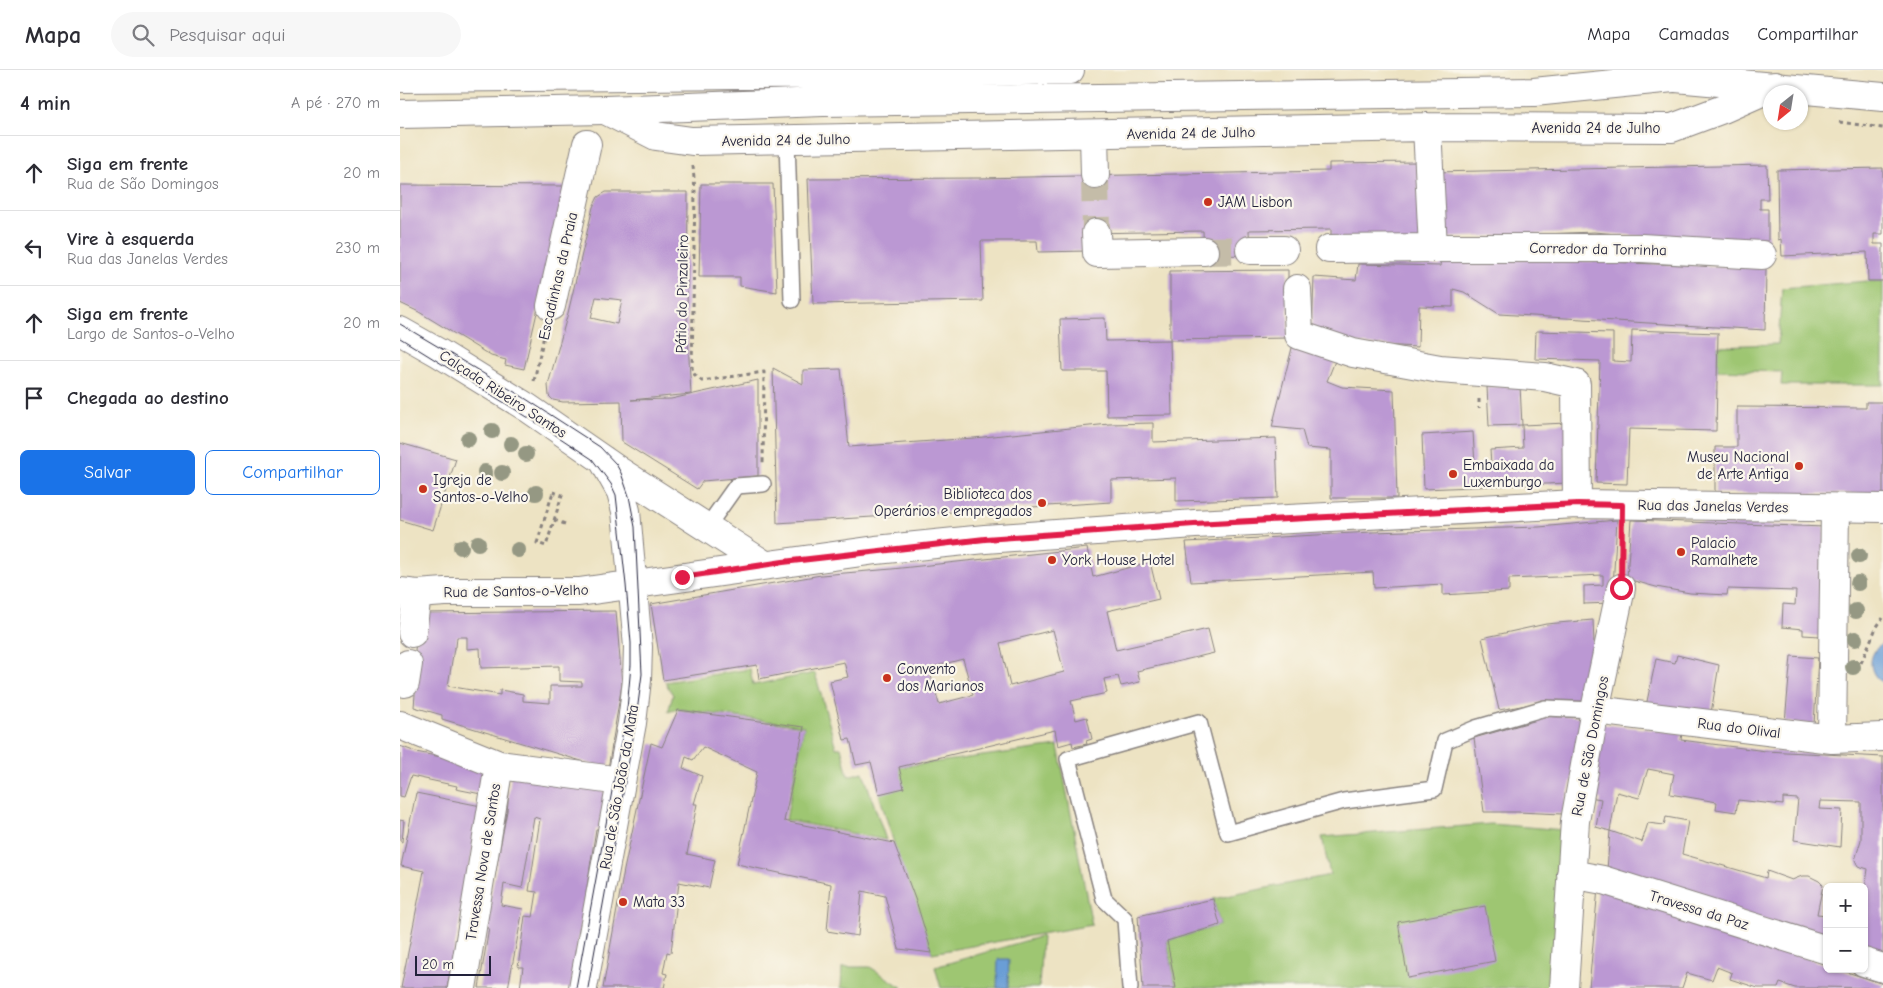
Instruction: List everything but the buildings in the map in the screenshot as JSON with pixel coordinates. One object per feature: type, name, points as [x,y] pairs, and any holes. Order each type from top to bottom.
[{"type":"street","points":[[400,78],[867,74],[1070,70]]},
{"type":"street","name":"Avenida 24 de Julho","points":[[1608,70],[1673,78],[1763,85]]},
{"type":"street","name":"Avenida 24 de Julho","points":[[400,114],[605,110],[823,102],[1534,92],[1673,78]]},
{"type":"street","name":"Avenida 24 de Julho","points":[[1808,89],[1883,97]]},
{"type":"street","name":"Avenida 24 de Julho","points":[[605,110],[656,136],[692,141],[1427,128],[1672,128],[1763,91]]},
{"type":"street","points":[[1427,128],[1434,248]]},
{"type":"street","points":[[1094,135],[1095,175]]},
{"type":"street","name":"Escadinhas da Praia","points":[[551,306],[587,144]]},
{"type":"street","points":[[1096,233],[1097,254],[1204,251]]},
{"type":"street","name":"Corredor da Torrinha","points":[[1329,249],[1642,248],[1762,255]]},
{"type":"street","points":[[1250,250],[1284,250]]},
{"type":"street","points":[[1297,289],[1299,334],[1352,354],[1440,369],[1545,377],[1576,384],[1578,504]]},
{"type":"street","name":"Calçada Ribeiro Santos","points":[[400,331],[528,408],[604,460],[766,565]]},
{"type":"street","name":"Rua de São João da Mata","points":[[583,988],[632,723],[637,680],[638,647],[626,511],[621,492],[604,460]]},
{"type":"street","name":"Rua das Janelas Verdes","points":[[766,565],[876,550],[985,539],[1194,524],[1578,504],[1883,508]]},
{"type":"street","points":[[1832,739],[1835,508]]},
{"type":"street","name":"Rua de Santos-o-Velho","points":[[409,593],[579,592],[766,565]]},
{"type":"street","name":"Rua de São Domingos","points":[[1564,988],[1575,821],[1595,710],[1621,588]]},
{"type":"street","points":[[409,593],[412,633]]},
{"type":"street","points":[[403,698],[499,765],[621,781]]},
{"type":"street","name":"Rua do Olival","points":[[1595,710],[1832,739],[1883,738]]},
{"type":"street","name":"Travessa Nova de Santos","points":[[462,988],[499,765]]},
{"type":"street","name":"Travessa da Paz","points":[[1571,874],[1603,880],[1823,949]]},
{"type":"street","points":[[1868,963],[1883,968]]},
{"type":"lane","points":[[787,140],[792,300]]},
{"type":"lane","points":[[707,527],[736,486],[763,484]]},
{"type":"lane","points":[[1130,988],[1125,919],[1104,899],[1068,759],[1199,722],[1228,833],[1344,801],[1434,788],[1445,741],[1476,728],[1545,708],[1595,710]]},
{"type":"path","points":[[1834,121],[1883,128]]},
{"type":"path","name":"Pátio do Pinzaleiro","points":[[692,141],[695,191],[692,368],[698,379],[706,381],[764,372],[763,484]]},
{"type":"path","name":"Escadinhas da Praia","points":[[528,408],[551,306]]},
{"type":"path","points":[[553,492],[562,495],[554,520],[546,546],[537,543],[543,516],[553,492]]},
{"type":"path","points":[[1621,588],[1622,505]]},
{"type":"path","points":[[554,520],[565,524]]},
{"type":"path","points":[[1860,665],[1876,628],[1883,618]]},
{"type":"green space","points":[[1883,281],[1883,385],[1781,385],[1782,372],[1717,370],[1718,346],[1778,344],[1782,288]]},
{"type":"green space","points":[[750,669],[753,685],[815,673],[836,748],[841,747],[848,776],[863,772],[886,840],[786,820],[804,726],[678,709],[668,712],[673,695],[665,682]]},
{"type":"green space","points":[[1058,746],[1092,925],[932,953],[896,850],[879,794],[899,767]]},
{"type":"green space","points":[[1491,824],[1564,830],[1553,988],[1176,988],[1167,941],[1220,925],[1213,899],[1330,875],[1322,837]]},
{"type":"green space","points":[[1042,936],[1039,988],[941,988],[935,967]]},
{"type":"green space","points":[[842,967],[870,967],[903,988],[841,988]]},
{"type":"water","points":[[1883,643],[1883,683],[1874,674],[1871,663],[1874,652]]},
{"type":"water","points":[[998,959],[1009,959],[1008,988],[997,988]]},
{"type":"tunnel","points":[[1095,175],[1096,233]]},
{"type":"tunnel","points":[[1204,251],[1250,250]]},
{"type":"tram line","points":[[400,324],[523,397],[600,447],[616,464],[629,496],[635,527],[642,674],[635,727],[588,988]]},
{"type":"tram line","points":[[400,338],[592,459],[611,484],[616,495],[626,585],[631,665],[627,709],[576,988]]},
{"type":"place","name":"JAM Lisbon","points":[[1208,202]]},
{"type":"place","name":"Museu Nacional de Arte Antiga","points":[[1799,466]]},
{"type":"place","name":"Embaixada da Luxemburgo","points":[[1453,474]]},
{"type":"place","name":"Igreja de Santos-o-Velho","points":[[423,489]]},
{"type":"place","name":"Biblioteca dos Operários e empregados","points":[[1042,503]]},
{"type":"place","name":"Palacio Ramalhete","points":[[1681,552]]},
{"type":"place","name":"York House Hotel","points":[[1052,560]]},
{"type":"place","name":"Convento dos Marianos","points":[[887,678]]},
{"type":"place","name":"Mata 33","points":[[623,902]]},
{"type":"route","points":[[682,577],[876,550],[985,539],[1194,524],[1578,504],[1622,505],[1621,588]]}]
